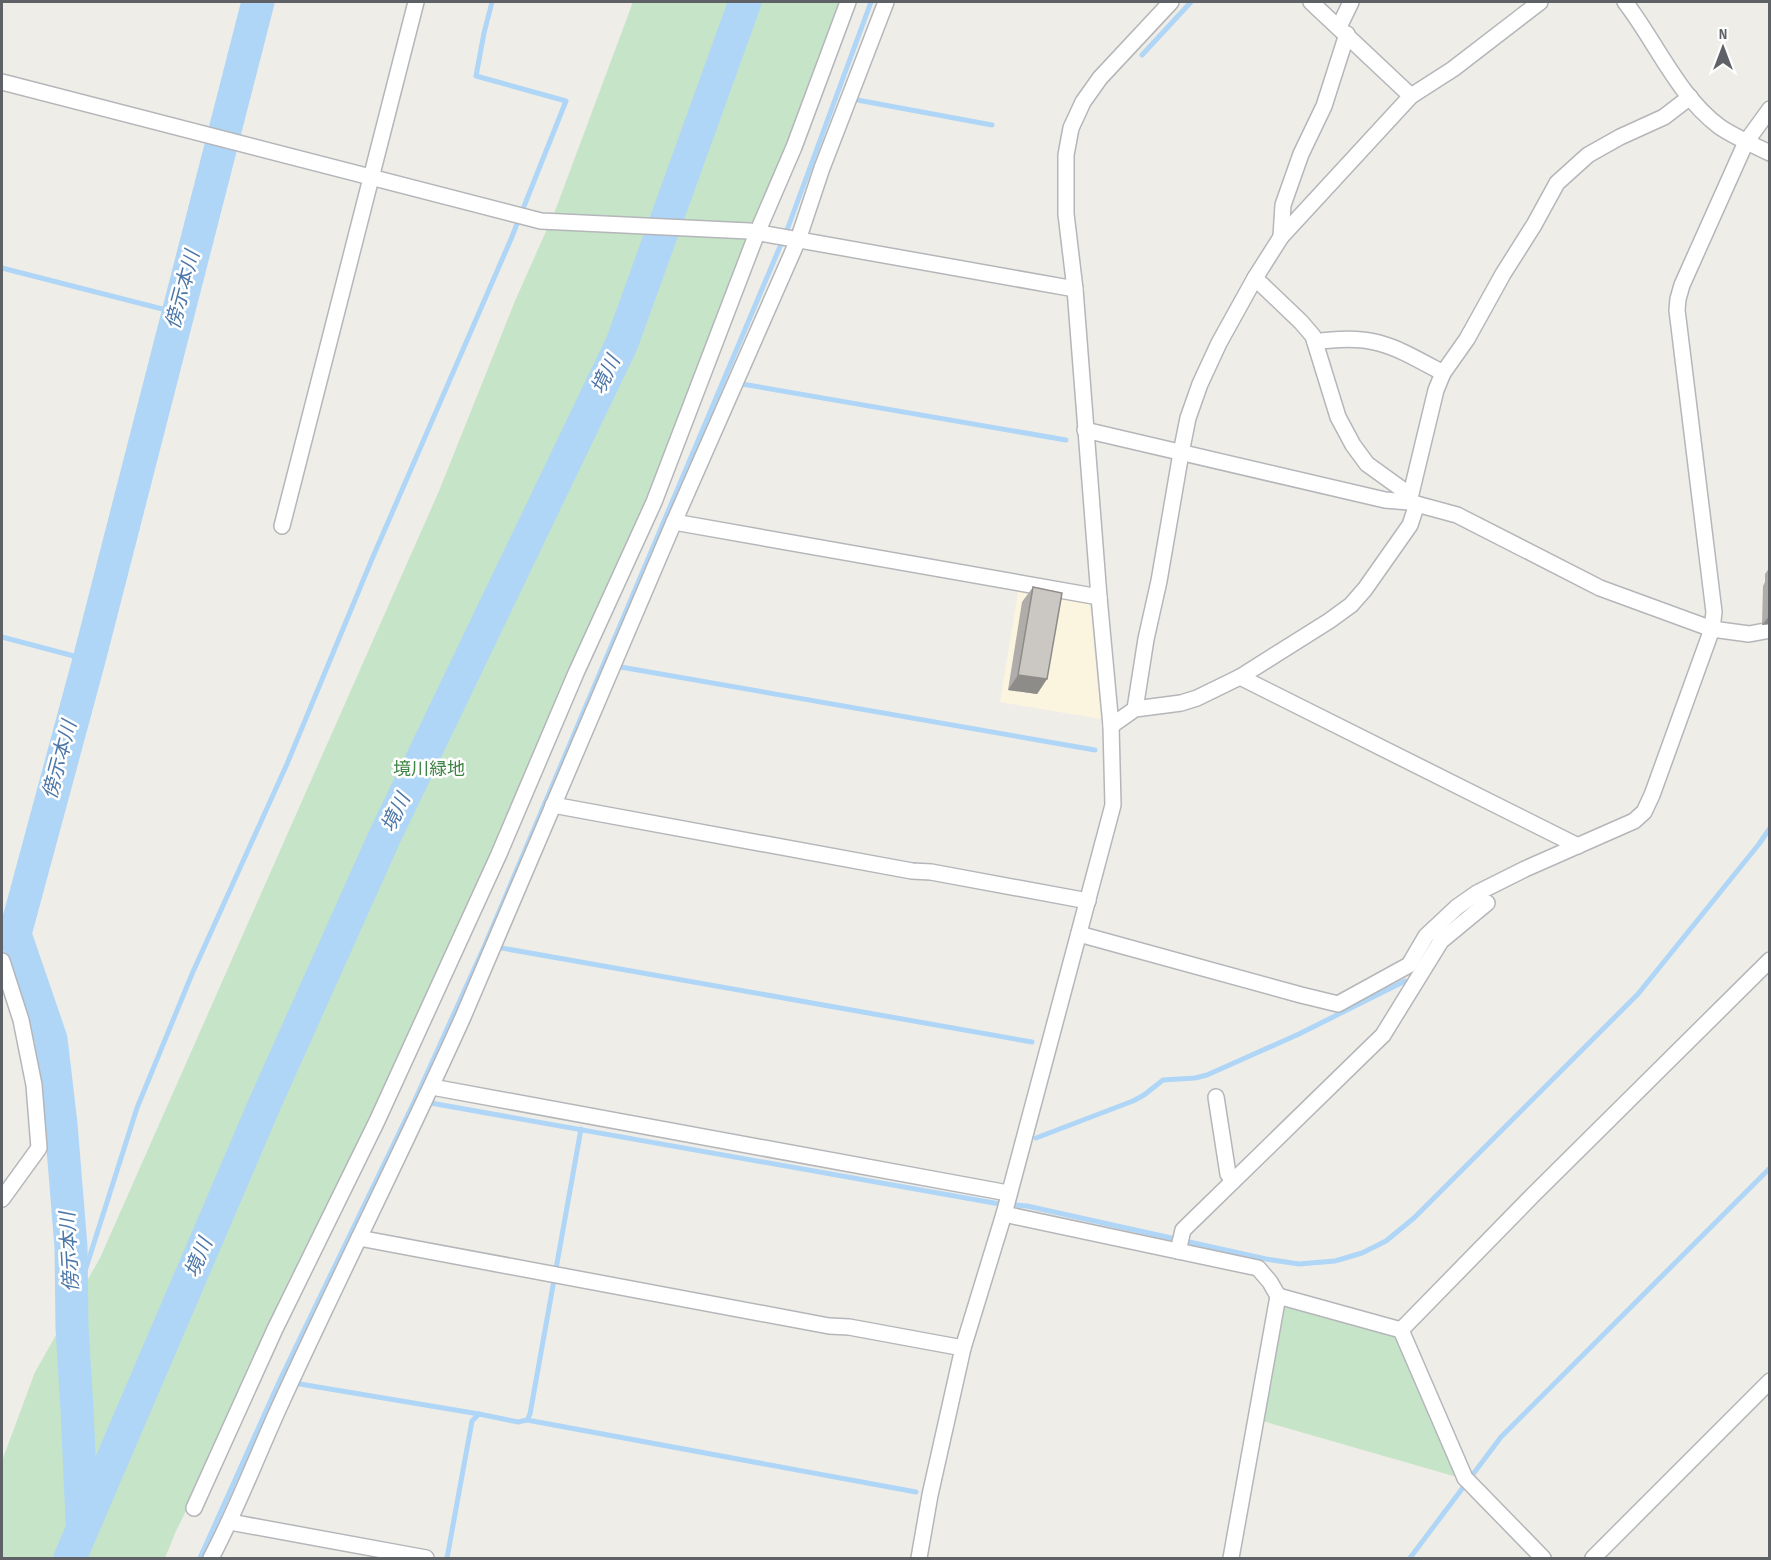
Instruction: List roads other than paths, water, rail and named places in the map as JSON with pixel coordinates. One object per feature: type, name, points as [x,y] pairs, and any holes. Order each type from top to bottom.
[{"type":"street","points":[[282,526],[416,2]]},
{"type":"street","points":[[194,1508],[275,1329],[377,1121],[499,854],[576,673],[654,502],[794,147],[848,2]]},
{"type":"street","points":[[212,1558],[282,1401],[432,1087],[674,522],[798,240],[822,168],[886,2]]},
{"type":"street","points":[[919,1558],[930,1495],[963,1348],[1004,1214],[1008,1192],[1113,806],[1111,726],[1075,289],[1066,214],[1066,155],[1071,128],[1083,102],[1100,78],[1171,2]]},
{"type":"street","points":[[1311,2],[1412,96]]},
{"type":"street","points":[[1281,237],[1283,205],[1301,154],[1324,106],[1351,2]]},
{"type":"street","points":[[1135,709],[1188,418],[1200,384],[1219,343],[1255,278],[1281,237],[1412,96],[1453,69],[1540,2]]},
{"type":"street","points":[[1625,2],[1690,98],[1719,126],[1770,153]]},
{"type":"street","points":[[2,82],[546,222],[759,233],[1075,289]]},
{"type":"street","points":[[1111,726],[1135,709],[1181,703],[1197,698],[1240,677],[1329,621],[1350,605],[1365,589],[1410,525],[1412,500],[1443,373],[1467,339],[1557,183],[1588,155],[1664,117],[1690,98]]},
{"type":"street","points":[[1178,1251],[1183,1230],[1383,1035],[1415,970],[1426,936],[1457,907],[1477,893],[1525,869],[1634,821],[1644,812],[1712,629],[1714,612],[1677,310],[1678,299],[1682,285],[1746,142],[1770,109]]},
{"type":"street","points":[[1255,278],[1313,336],[1338,417],[1353,445],[1367,464],[1412,500]]},
{"type":"street","points":[[1315,342],[1351,338],[1377,342],[1403,351],[1443,373]]},
{"type":"street","points":[[1085,430],[1385,500],[1412,500],[1457,515],[1600,588],[1712,629],[1749,634],[1770,630]]},
{"type":"street","points":[[674,522],[1099,597]]},
{"type":"street","points":[[1240,677],[1578,846]]},
{"type":"street","points":[[553,806],[1088,901]]},
{"type":"street","points":[[1079,934],[1338,1004],[1415,970],[1441,941],[1487,903]]},
{"type":"street","points":[[2,960],[21,1020],[34,1084],[39,1148],[2,1199]]},
{"type":"street","points":[[1401,1330],[1534,1194],[1770,960]]},
{"type":"street","points":[[432,1087],[1008,1192]]},
{"type":"street","points":[[1216,1097],[1228,1174],[1233,1181]]},
{"type":"street","points":[[1004,1214],[1258,1268],[1270,1282],[1278,1296],[1231,1558]]},
{"type":"street","points":[[360,1238],[829,1326],[849,1327],[963,1348]]},
{"type":"street","points":[[1278,1296],[1401,1330]]},
{"type":"street","points":[[1401,1330],[1465,1478],[1543,1558]]},
{"type":"street","points":[[1593,1558],[1770,1382]]},
{"type":"street","points":[[230,1522],[426,1558]]},
{"type":"waterway","name":"傍示本川","points":[[82,1521],[72,1328],[71,1247],[61,1124],[51,1039],[15,934],[89,660],[258,2]]},
{"type":"waterway","points":[[70,1277],[78,1278],[85,1271],[137,1108],[192,974],[287,764],[372,559],[511,239],[566,101],[476,76],[492,2]]},
{"type":"waterway","name":"境川","points":[[70,1558],[266,1101],[384,838],[622,343],[745,2]]},
{"type":"waterway","points":[[200,1558],[280,1380],[415,1100],[485,945],[787,230],[871,2]]},
{"type":"waterway","points":[[1142,55],[1191,2]]},
{"type":"waterway","points":[[852,99],[992,125]]},
{"type":"waterway","points":[[2,268],[178,313]]},
{"type":"waterway","points":[[736,383],[1066,440]]},
{"type":"waterway","points":[[2,637],[89,660]]},
{"type":"waterway","points":[[615,666],[1095,750]]},
{"type":"waterway","points":[[425,1102],[994,1203],[1027,1206],[1266,1259],[1299,1264],[1335,1261],[1362,1253],[1386,1241],[1414,1218],[1638,994],[1770,828]]},
{"type":"waterway","points":[[2,924],[15,934]]},
{"type":"waterway","points":[[496,947],[1032,1042]]},
{"type":"waterway","points":[[1036,1138],[1133,1101],[1163,1080],[1207,1075],[1299,1034],[1405,981]]},
{"type":"waterway","points":[[447,1558],[472,1421],[479,1414],[518,1422],[527,1420],[530,1414],[581,1129]]},
{"type":"waterway","points":[[1410,1558],[1501,1437],[1770,1168]]},
{"type":"waterway","points":[[294,1383],[479,1414]]},
{"type":"waterway","points":[[527,1420],[916,1492]]},
{"type":"park label","name":"境川緑地","points":[[429,769]]}]
